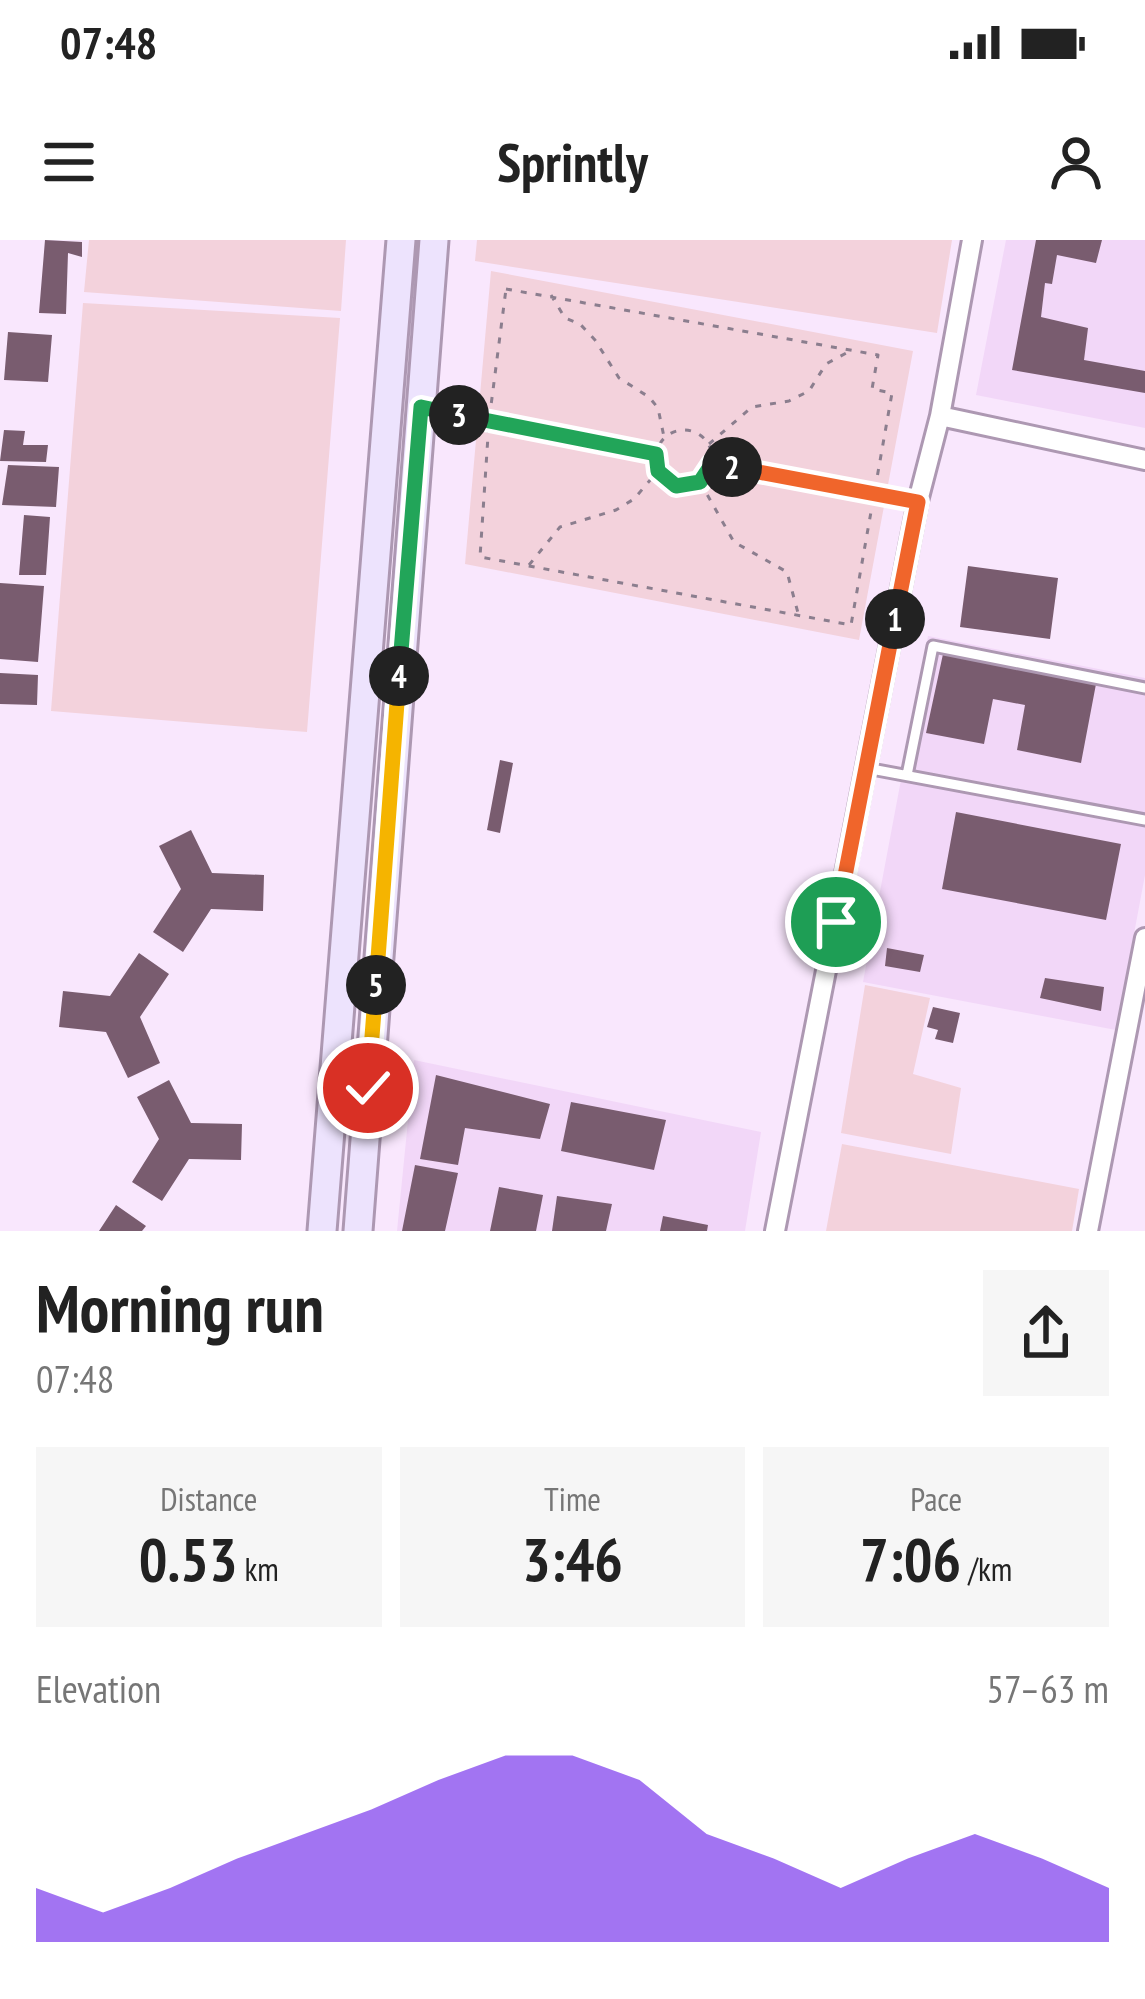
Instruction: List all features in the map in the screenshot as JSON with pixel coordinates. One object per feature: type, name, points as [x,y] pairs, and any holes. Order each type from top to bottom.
[{"type":"street","points":[[322,1231],[401,240]]},
{"type":"street","points":[[358,1231],[434,240]]},
{"type":"street","points":[[775,1231],[972,240]]},
{"type":"street","points":[[940,416],[1145,460]]},
{"type":"street","points":[[1088,1231],[1145,938]]},
{"type":"lane","points":[[907,775],[933,646],[1145,688]]},
{"type":"lane","points":[[866,768],[1145,820]]},
{"type":"path","points":[[506,289],[851,350],[878,355],[872,389],[892,393],[851,625],[480,557],[489,421],[506,289]]},
{"type":"path","points":[[550,294],[565,318],[580,324],[595,340],[619,378],[650,397],[658,408],[664,437]]},
{"type":"path","points":[[709,444],[752,407],[789,401],[808,392],[826,364],[851,350]]},
{"type":"path","points":[[421,407],[656,454]]},
{"type":"path","points":[[676,430],[688,430],[709,444],[712,464],[700,482],[676,486],[658,471],[656,454],[664,437],[676,430]]},
{"type":"path","points":[[712,464],[918,502]]},
{"type":"path","points":[[529,565],[560,527],[616,510],[634,499],[658,471]]},
{"type":"path","points":[[700,482],[734,542],[788,572],[798,615]]},
{"type":"shaded area","points":[[89,240],[346,240],[341,311],[84,292]]},
{"type":"shaded area","points":[[477,240],[952,240],[937,333],[475,261]]},
{"type":"shaded area","points":[[1006,240],[1145,240],[1145,428],[976,395]]},
{"type":"shaded area","points":[[491,271],[913,351],[859,640],[465,564]]},
{"type":"shaded area","points":[[83,303],[340,318],[307,732],[51,711]]},
{"type":"shaded area","points":[[928,636],[1145,678],[1145,875],[1116,1030],[863,982]]},
{"type":"shaded area","points":[[865,985],[930,998],[913,1074],[961,1088],[951,1154],[841,1133]]},
{"type":"shaded area","points":[[414,1060],[761,1132],[745,1231],[397,1231]]},
{"type":"shaded area","points":[[842,1144],[1079,1189],[1072,1231],[826,1231]]},
{"type":"building","points":[[45,240],[82,242],[82,257],[68,253],[66,314],[39,313]]},
{"type":"building","points":[[1036,240],[1102,240],[1096,263],[1057,255],[1052,284],[1045,283],[1041,317],[1088,328],[1084,360],[1145,371],[1145,393],[1012,370]]},
{"type":"building","points":[[8,332],[52,335],[48,382],[4,380]]},
{"type":"building","points":[[4,430],[25,431],[23,445],[48,445],[46,462],[0,461]]},
{"type":"building","points":[[8,465],[59,467],[56,507],[2,505]]},
{"type":"building","points":[[24,515],[50,517],[46,575],[19,575]]},
{"type":"building","points":[[968,566],[1058,578],[1050,639],[960,627]]},
{"type":"building","points":[[0,583],[44,586],[38,662],[0,659]]},
{"type":"building","points":[[943,654],[1096,684],[1081,763],[1017,750],[1025,705],[993,699],[984,744],[926,733]]},
{"type":"building","points":[[0,673],[38,675],[37,705],[0,704]]},
{"type":"building","points":[[500,760],[513,763],[500,833],[487,830]]},
{"type":"building","points":[[956,812],[1121,844],[1106,920],[942,889]]},
{"type":"building","points":[[191,830],[212,873],[264,875],[263,911],[211,909],[183,952],[153,932],[181,889],[159,846]]},
{"type":"building","points":[[887,948],[924,955],[920,972],[885,966]]},
{"type":"building","points":[[139,953],[169,974],[140,1017],[160,1063],[128,1078],[106,1032],[59,1027],[63,991],[110,996]]},
{"type":"building","points":[[1045,978],[1104,987],[1101,1011],[1040,998]]},
{"type":"building","points":[[933,1007],[960,1013],[953,1043],[935,1039],[938,1030],[927,1027]]},
{"type":"building","points":[[436,1075],[550,1104],[540,1139],[465,1128],[458,1165],[420,1159]]},
{"type":"building","points":[[169,1080],[191,1123],[242,1124],[241,1160],[189,1159],[162,1201],[132,1182],[159,1139],[137,1097]]},
{"type":"building","points":[[571,1102],[666,1120],[654,1170],[561,1151]]},
{"type":"building","points":[[415,1165],[458,1173],[445,1231],[402,1231]]},
{"type":"building","points":[[499,1187],[543,1195],[536,1231],[490,1231]]},
{"type":"building","points":[[557,1196],[612,1204],[606,1231],[552,1231]]},
{"type":"building","points":[[116,1205],[146,1226],[142,1231],[99,1231]]},
{"type":"building","points":[[663,1216],[708,1225],[707,1231],[660,1231]]},
{"type":"route","points":[[368,1088],[421,407],[656,454],[658,471],[676,486],[700,482],[712,464],[918,502],[836,922]]}]
